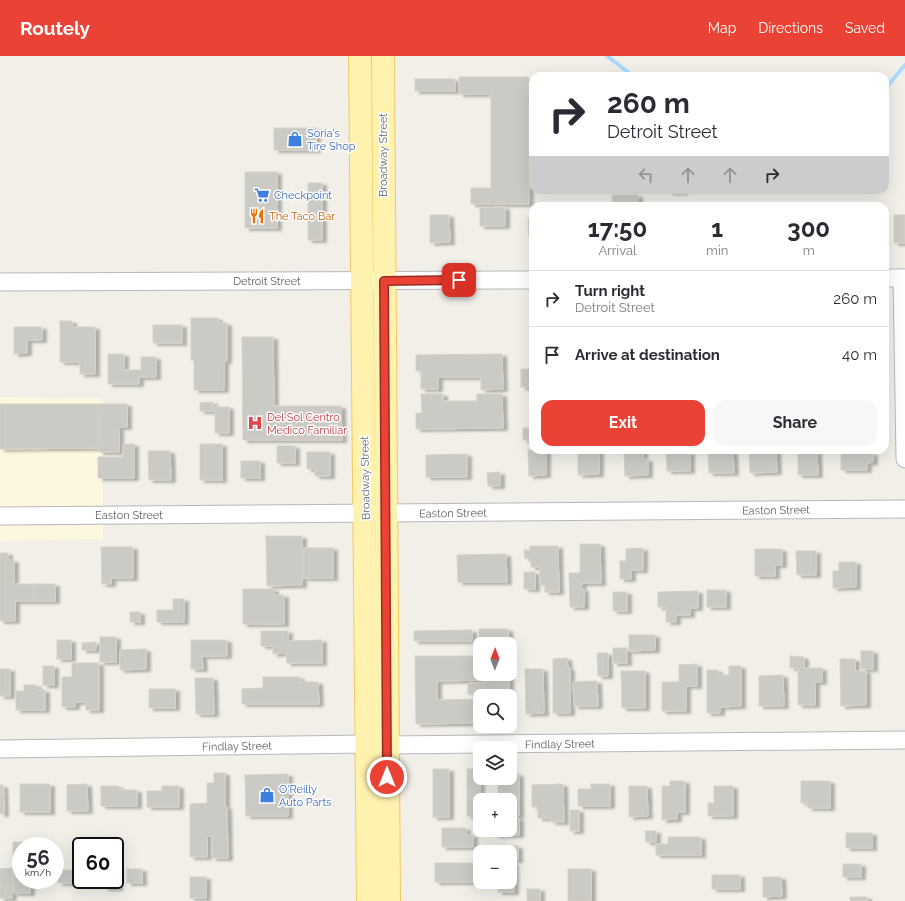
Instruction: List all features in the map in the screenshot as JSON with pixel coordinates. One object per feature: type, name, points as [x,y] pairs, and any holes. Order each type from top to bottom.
[{"type":"main road","name":"Broadway Street","points":[[360,56],[365,514],[377,745],[388,901]]},
{"type":"main road","name":"Broadway Street","points":[[368,901],[377,745],[387,514],[382,56]]},
{"type":"main road","points":[[361,103],[383,104]]},
{"type":"street","points":[[897,278],[905,459]]},
{"type":"street","name":"Detroit Street","points":[[0,282],[529,280]]},
{"type":"street","name":"Easton Street","points":[[0,516],[905,509]]},
{"type":"street","name":"Findlay Street","points":[[0,749],[905,740]]},
{"type":"shaded area","points":[[0,397],[103,398],[103,539],[0,541]]},
{"type":"building","points":[[459,77],[528,77],[529,204],[471,204],[471,188],[491,188],[491,94],[459,94]]},
{"type":"building","points":[[415,79],[455,79],[455,91],[415,91]]},
{"type":"building","name":"Soria's Tire Shop","points":[[274,128],[316,128],[316,150],[274,150]]},
{"type":"building","points":[[245,172],[277,172],[277,228],[245,228]]},
{"type":"building","points":[[308,183],[322,183],[322,240],[308,240]]},
{"type":"building","points":[[612,195],[638,195],[638,202],[613,202]]},
{"type":"building","points":[[505,207],[505,226],[480,226],[480,208]]},
{"type":"building","points":[[430,215],[449,215],[450,242],[430,243]]},
{"type":"building","points":[[894,215],[905,215],[905,243],[894,243]]},
{"type":"building","points":[[191,318],[218,318],[218,323],[227,323],[227,361],[224,361],[224,390],[194,390],[194,360],[191,360]]},
{"type":"building","points":[[60,321],[72,321],[72,327],[95,327],[95,374],[80,374],[80,362],[60,362]]},
{"type":"building","points":[[153,325],[182,325],[182,343],[153,343]]},
{"type":"building","points":[[14,327],[42,327],[42,340],[27,340],[27,353],[14,354]]},
{"type":"building","points":[[242,337],[273,337],[274,406],[341,406],[342,440],[243,440]]},
{"type":"building","points":[[108,354],[124,354],[124,370],[141,370],[141,357],[156,357],[156,377],[139,377],[139,384],[108,384]]},
{"type":"building","points":[[502,354],[503,389],[481,390],[481,377],[438,377],[438,389],[421,389],[421,371],[416,371],[416,355]]},
{"type":"building","points":[[521,369],[529,369],[529,387],[521,387]]},
{"type":"building","points":[[421,394],[443,394],[443,401],[477,401],[477,394],[502,394],[503,428],[416,429],[416,413],[422,413]]},
{"type":"building","points":[[213,402],[213,407],[229,407],[229,433],[215,433],[215,411],[200,411],[200,403]]},
{"type":"building","points":[[0,404],[98,404],[99,448],[0,449]]},
{"type":"building","points":[[98,404],[127,404],[127,427],[119,427],[119,452],[99,452]]},
{"type":"building","points":[[523,428],[529,428],[529,440],[523,440]]},
{"type":"building","points":[[123,444],[134,444],[134,478],[98,478],[98,457],[123,457]]},
{"type":"building","points":[[200,444],[222,444],[222,480],[200,480]]},
{"type":"building","points":[[277,446],[295,446],[295,463],[277,463]]},
{"type":"building","points":[[528,450],[529,454],[546,454],[546,475],[529,476]]},
{"type":"building","points":[[148,451],[170,451],[171,480],[149,480]]},
{"type":"building","points":[[307,452],[330,452],[330,476],[315,476],[315,468],[307,469]]},
{"type":"building","points":[[467,454],[467,477],[426,477],[426,455]]},
{"type":"building","points":[[578,454],[599,454],[599,474],[578,475]]},
{"type":"building","points":[[624,454],[643,454],[643,459],[648,459],[648,475],[625,476]]},
{"type":"building","points":[[666,454],[690,454],[690,471],[667,471]]},
{"type":"building","points":[[708,454],[733,454],[734,473],[709,473]]},
{"type":"building","points":[[749,454],[776,454],[777,472],[750,473]]},
{"type":"building","points":[[798,454],[817,454],[818,475],[798,475]]},
{"type":"building","points":[[841,454],[873,454],[873,462],[867,463],[867,470],[841,470]]},
{"type":"building","points":[[241,461],[260,461],[260,478],[241,478]]},
{"type":"building","points":[[500,472],[500,486],[488,486],[487,473]]},
{"type":"building","points":[[266,536],[302,536],[302,585],[267,586]]},
{"type":"building","points":[[580,544],[600,544],[601,583],[582,583],[581,590],[584,589],[584,607],[570,607],[569,573],[580,573]]},
{"type":"building","points":[[530,546],[558,546],[559,592],[545,592],[545,585],[540,585],[540,567],[531,567],[531,558],[525,559],[524,550],[530,550]]},
{"type":"building","points":[[101,547],[133,547],[133,578],[111,578],[111,584],[102,584]]},
{"type":"building","points":[[304,548],[333,548],[333,578],[304,578]]},
{"type":"building","points":[[643,548],[643,570],[631,570],[631,579],[620,579],[620,561],[626,561],[626,549]]},
{"type":"building","points":[[755,549],[782,549],[782,565],[775,565],[775,576],[755,576]]},
{"type":"building","points":[[796,551],[816,551],[816,575],[797,575]]},
{"type":"building","points":[[0,553],[8,553],[8,560],[14,560],[14,584],[34,584],[34,601],[15,601],[15,621],[0,621]]},
{"type":"building","points":[[506,554],[507,582],[458,582],[457,555]]},
{"type":"building","points":[[839,562],[856,562],[856,587],[833,588],[833,571],[839,571]]},
{"type":"building","points":[[524,572],[535,572],[535,589],[524,589]]},
{"type":"building","points":[[34,584],[55,584],[55,601],[34,601]]},
{"type":"building","points":[[243,589],[274,589],[274,595],[284,595],[284,624],[243,624]]},
{"type":"building","points":[[707,590],[726,590],[726,607],[707,607]]},
{"type":"building","points":[[698,591],[698,608],[690,608],[690,615],[676,615],[676,622],[666,622],[666,607],[658,607],[658,592]]},
{"type":"building","points":[[613,592],[627,592],[627,611],[613,611]]},
{"type":"building","points":[[173,599],[184,599],[184,622],[157,622],[157,610],[173,610]]},
{"type":"building","points":[[130,612],[140,612],[140,622],[130,622]]},
{"type":"building","points":[[479,629],[508,629],[509,637],[479,637]]},
{"type":"building","points":[[472,630],[472,641],[414,641],[414,631]]},
{"type":"building","points":[[261,631],[288,631],[288,641],[322,640],[322,663],[287,663],[286,653],[273,654],[273,646],[261,646]]},
{"type":"building","points":[[629,635],[655,635],[655,650],[629,651]]},
{"type":"building","points":[[100,637],[116,637],[116,662],[100,662]]},
{"type":"building","points":[[57,640],[71,640],[71,659],[57,659]]},
{"type":"building","points":[[191,640],[227,640],[227,656],[202,656],[203,669],[191,669]]},
{"type":"building","points":[[96,642],[96,650],[82,650],[82,643]]},
{"type":"building","points":[[613,648],[627,648],[627,663],[613,663]]},
{"type":"building","points":[[146,649],[146,669],[120,670],[120,650]]},
{"type":"building","points":[[861,651],[873,651],[873,669],[861,669]]},
{"type":"building","points":[[597,653],[608,653],[608,676],[598,676]]},
{"type":"building","points":[[415,656],[473,656],[473,680],[437,681],[437,700],[473,699],[473,723],[416,724]]},
{"type":"building","points":[[790,656],[804,657],[804,668],[822,668],[822,682],[815,682],[815,705],[798,705],[798,668],[790,668]]},
{"type":"building","points":[[567,658],[568,668],[570,668],[570,713],[553,713],[553,659]]},
{"type":"building","points":[[840,659],[855,659],[855,671],[866,671],[866,705],[841,706]]},
{"type":"building","points":[[72,663],[99,663],[99,710],[86,710],[86,702],[75,702],[75,707],[62,707],[62,677],[72,677]]},
{"type":"building","points":[[697,664],[697,686],[686,686],[686,711],[662,711],[662,682],[679,682],[679,665]]},
{"type":"building","points":[[43,666],[54,666],[54,685],[43,685]]},
{"type":"building","points":[[729,666],[741,666],[741,706],[720,707],[720,713],[707,713],[707,670],[718,670],[718,675],[729,675]]},
{"type":"building","points":[[0,669],[10,669],[10,696],[0,696]]},
{"type":"building","points":[[525,669],[543,669],[544,713],[526,714]]},
{"type":"building","points":[[621,671],[645,671],[645,708],[622,708]]},
{"type":"building","points":[[783,675],[784,706],[759,706],[759,676]]},
{"type":"building","points":[[263,677],[300,677],[300,682],[318,682],[319,704],[242,704],[242,689],[263,688]]},
{"type":"building","points":[[195,678],[213,678],[214,714],[196,714]]},
{"type":"building","points":[[485,681],[509,681],[509,689],[473,689],[473,694],[468,694],[468,683],[485,683]]},
{"type":"building","points":[[597,681],[598,706],[574,706],[573,682]]},
{"type":"building","points":[[24,685],[37,685],[37,690],[45,690],[45,710],[16,710],[16,691],[24,691]]},
{"type":"building","points":[[149,689],[175,689],[175,708],[149,708]]},
{"type":"building","points":[[433,769],[449,769],[449,817],[433,817]]},
{"type":"building","points":[[467,769],[473,769],[473,785],[480,785],[480,793],[473,793],[473,816],[467,816]]},
{"type":"building","points":[[214,773],[225,773],[228,858],[212,858],[212,836],[207,836],[207,857],[190,857],[190,804],[207,803],[207,783],[214,783]]},
{"type":"building","name":"O'Reilly Auto Parts","points":[[288,774],[288,816],[246,816],[245,775]]},
{"type":"building","points":[[517,774],[519,774],[519,816],[517,816],[517,793],[498,793],[498,785],[517,785]]},
{"type":"building","points":[[670,781],[685,781],[685,812],[677,812],[677,819],[662,820],[662,786],[670,786]]},
{"type":"building","points":[[801,781],[830,781],[830,808],[808,808],[808,803],[801,803]]},
{"type":"building","points":[[20,784],[50,784],[50,812],[20,812]]},
{"type":"building","points":[[87,784],[88,811],[67,811],[67,785]]},
{"type":"building","points":[[563,784],[564,822],[551,822],[551,818],[538,818],[538,807],[532,807],[532,785]]},
{"type":"building","points":[[591,784],[610,784],[610,806],[578,806],[578,789],[591,789]]},
{"type":"building","points":[[0,785],[3,785],[4,814],[0,814]]},
{"type":"building","points":[[101,786],[119,786],[119,790],[137,790],[137,806],[101,806]]},
{"type":"building","points":[[162,786],[179,786],[179,807],[147,807],[147,791],[162,791]]},
{"type":"building","points":[[629,786],[647,786],[648,816],[629,817]]},
{"type":"building","points":[[714,786],[733,786],[733,816],[708,816],[708,803],[714,803]]},
{"type":"building","points":[[570,810],[579,810],[579,831],[570,831]]},
{"type":"building","points":[[517,818],[519,818],[519,835],[517,835]]},
{"type":"building","points":[[442,828],[466,828],[466,835],[473,835],[473,847],[442,847]]},
{"type":"building","points":[[645,831],[656,831],[656,842],[646,842]]},
{"type":"building","points":[[846,833],[872,833],[872,848],[846,848]]},
{"type":"building","points":[[668,837],[701,837],[701,855],[656,855],[656,844],[668,844]]},
{"type":"building","points":[[517,846],[518,846],[517,860]]},
{"type":"building","points":[[435,863],[473,863],[473,882],[435,882]]},
{"type":"building","points":[[843,864],[861,864],[861,877],[843,877]]},
{"type":"building","points":[[12,868],[12,898],[0,898],[0,869]]},
{"type":"building","points":[[127,869],[142,869],[142,883],[127,883]]},
{"type":"building","points":[[568,869],[591,869],[591,901],[568,901]]},
{"type":"building","points":[[64,870],[72,870],[72,883],[64,883]]},
{"type":"building","points":[[712,875],[740,875],[740,889],[712,889]]},
{"type":"building","points":[[190,877],[206,877],[206,898],[190,898]]},
{"type":"building","points":[[763,877],[781,877],[782,896],[763,897]]},
{"type":"building","points":[[14,889],[30,889],[30,893],[14,893]]},
{"type":"building","points":[[498,889],[514,889],[514,892],[498,892]]},
{"type":"building","points":[[527,889],[540,889],[540,901],[527,901]]},
{"type":"building","points":[[850,897],[867,897],[867,901],[850,901]]},
{"type":"waterway","points":[[607,56],[628,72]]},
{"type":"waterway","points":[[889,84],[905,65]]},
{"type":"place","name":"Soria's Tire Shop","points":[[295,139]]},
{"type":"place","name":"Checkpoint","points":[[262,195]]},
{"type":"place","name":"The Taco Bar","points":[[257,216]]},
{"type":"place","name":"Del Sol Centro Medico Familiar","points":[[255,423]]},
{"type":"place","name":"O'Reilly Auto Parts","points":[[267,795]]},
{"type":"route","points":[[387,777],[387,514],[384,281],[459,280]]}]
